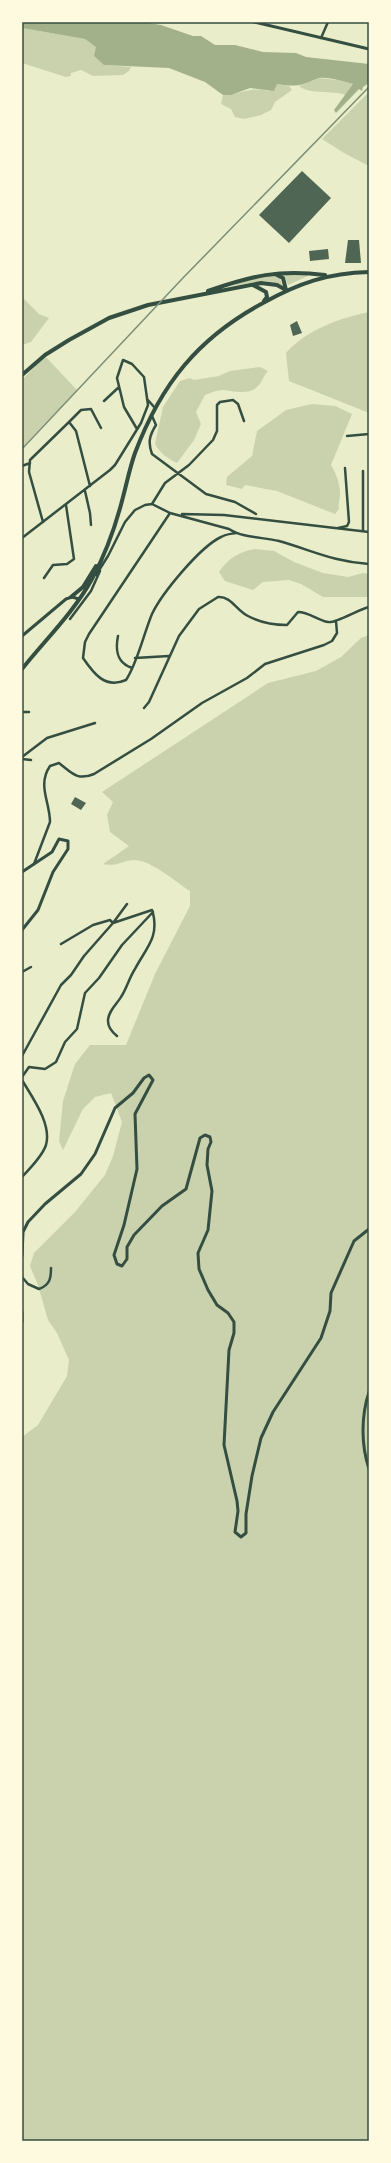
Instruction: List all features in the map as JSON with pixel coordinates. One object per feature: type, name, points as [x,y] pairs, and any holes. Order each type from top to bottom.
[{"type":"main road","points":[[22,670],[79,600],[101,564],[114,528],[135,453],[151,416],[175,375],[195,351],[233,320],[286,290],[304,282],[329,276],[369,272]]},
{"type":"main road","points":[[200,294],[245,279],[273,273],[329,276]]},
{"type":"main road","points":[[273,273],[283,278],[286,290]]},
{"type":"main road","points":[[22,375],[45,355],[69,340],[109,318],[142,307],[200,294],[251,285],[269,284],[286,290]]},
{"type":"main road","points":[[251,285],[260,287],[266,292],[267,297],[262,303]]},
{"type":"main road","points":[[71,597],[83,588],[96,565],[101,564]]},
{"type":"street","points":[[254,22],[369,49]]},
{"type":"street","points":[[321,38],[328,22]]},
{"type":"street","points":[[22,538],[84,491],[115,465],[138,429],[146,410],[144,377],[126,360],[123,360],[117,374],[119,387],[127,412],[138,429]]},
{"type":"street","points":[[104,401],[119,387]]},
{"type":"street","points":[[146,399],[155,408]]},
{"type":"street","points":[[152,504],[165,483],[208,447],[216,436],[217,405],[220,402],[233,400],[238,404],[244,421]]},
{"type":"street","points":[[42,522],[29,472],[30,463],[35,454],[81,410],[91,409],[101,428]]},
{"type":"street","points":[[151,416],[156,425],[152,432],[149,444],[152,454],[166,466],[178,472],[206,494],[235,502],[256,514]]},
{"type":"street","points":[[69,422],[76,430],[90,486]]},
{"type":"street","points":[[347,436],[369,434]]},
{"type":"street","points":[[22,466],[30,463]]},
{"type":"street","points":[[336,529],[347,526],[349,522],[345,468]]},
{"type":"street","points":[[363,531],[364,471]]},
{"type":"street","points":[[84,491],[88,500],[91,524]]},
{"type":"street","points":[[70,619],[91,591],[101,564],[125,522],[132,512],[141,506],[152,504],[170,513],[178,514],[224,515],[369,532]]},
{"type":"street","points":[[44,578],[53,565],[68,564],[74,559],[66,505]]},
{"type":"street","points":[[170,513],[113,596],[85,642],[83,658],[104,681],[114,684],[126,680],[156,607],[187,566],[220,537],[236,533]]},
{"type":"street","points":[[178,514],[229,529],[236,533],[278,541],[341,561],[369,564]]},
{"type":"street","points":[[22,636],[71,597],[79,600]]},
{"type":"street","points":[[144,708],[149,702],[179,636],[199,609],[218,597],[228,598],[240,612],[250,617],[277,625],[287,625],[298,612],[304,612],[329,622],[336,621],[350,613],[369,606]]},
{"type":"street","points":[[34,864],[50,822],[50,815],[44,793],[45,776],[50,766],[59,763],[76,777],[87,777],[94,774],[151,739],[202,703],[247,678],[265,664],[308,651],[332,641],[337,633],[336,621]]},
{"type":"street","points":[[118,636],[119,660],[122,664],[132,668]]},
{"type":"street","points":[[135,658],[169,656]]},
{"type":"street","points":[[22,712],[29,712]]},
{"type":"street","points":[[22,758],[47,738],[95,723]]},
{"type":"street","points":[[22,758],[31,760]]},
{"type":"street","points":[[22,872],[52,852],[60,839],[68,841],[68,849],[53,872],[40,906],[22,930]]},
{"type":"street","points":[[22,1056],[60,985],[72,975],[84,956],[114,923],[127,904]]},
{"type":"street","points":[[61,944],[99,922],[110,920],[114,923],[137,917],[148,911],[152,910],[153,912]]},
{"type":"street","points":[[117,1036],[110,1030],[108,1020],[112,1010],[124,992],[135,969],[152,941],[155,931],[153,912]]},
{"type":"street","points":[[22,1177],[44,1150],[47,1135],[43,1120],[22,1078],[29,1067],[45,1069],[56,1062],[65,1042],[77,1030],[85,993],[99,978],[122,944],[153,912]]},
{"type":"street","points":[[22,972],[31,968]]},
{"type":"street","points":[[22,1256],[23,1232],[28,1222],[44,1204],[81,1174],[95,1154],[115,1108],[133,1094],[144,1078],[149,1076],[153,1080],[135,1114],[137,1169],[124,1225],[114,1255],[117,1264],[122,1266],[125,1263],[128,1247],[137,1231],[162,1206],[186,1189],[200,1138],[205,1135],[210,1137],[211,1142],[208,1149],[207,1165],[212,1191],[208,1230],[198,1253],[199,1265],[204,1282],[213,1299],[221,1309],[228,1313],[234,1322],[234,1333],[229,1350],[224,1445],[237,1501],[238,1511],[235,1532],[241,1537],[246,1534],[246,1514],[252,1476],[258,1448],[266,1427],[298,1372],[315,1349],[330,1312],[331,1293],[354,1241],[369,1229]]},
{"type":"street","points":[[22,1277],[28,1284],[39,1289],[45,1287],[51,1278],[50,1268]]},
{"type":"street","points":[[22,1312],[22,1322]]},
{"type":"street","points":[[369,1392],[363,1423],[365,1452],[369,1469]]},
{"type":"shaded area","points":[[22,22],[142,22],[161,25],[193,36],[201,36],[215,45],[235,45],[263,52],[296,53],[306,57],[369,64],[369,83],[363,87],[362,91],[359,89],[336,113],[334,110],[353,84],[334,79],[320,78],[298,85],[277,84],[274,91],[250,88],[231,95],[223,95],[205,82],[169,68],[104,65],[94,56],[96,47],[85,39],[22,28]]},
{"type":"shaded area","points":[[22,28],[85,39],[97,47],[104,65],[131,67],[129,71],[123,75],[93,76],[81,70],[71,73],[71,76],[66,77],[22,63]]},
{"type":"shaded area","points":[[318,78],[338,80],[353,84],[346,95],[309,90],[299,86]]},
{"type":"shaded area","points":[[277,84],[289,86],[292,90],[275,102],[271,110],[261,115],[244,119],[235,117],[231,109],[221,104],[223,95],[250,90],[268,91]]},
{"type":"shaded area","points":[[369,92],[369,166],[322,139]]},
{"type":"shaded area","points":[[284,275],[308,275],[308,276],[288,285]]},
{"type":"shaded area","points":[[272,276],[280,278],[282,285],[264,281],[232,286],[257,277]]},
{"type":"shaded area","points":[[22,297],[39,314],[49,318],[31,342],[22,345]]},
{"type":"shaded area","points":[[369,312],[369,413],[289,381],[286,353],[294,345],[324,326]]},
{"type":"shaded area","points":[[45,356],[77,390],[22,448],[22,380]]},
{"type":"shaded area","points":[[260,367],[268,371],[259,385],[254,389],[245,392],[221,390],[205,395],[196,412],[201,424],[194,440],[177,463],[167,458],[159,450],[155,444],[163,407],[180,381],[190,378],[194,380],[219,376],[230,371]]},
{"type":"shaded area","points":[[312,404],[335,406],[352,414],[331,465],[335,471],[340,490],[339,509],[335,514],[277,491],[245,485],[242,489],[226,485],[227,477],[252,456],[257,431],[286,410]]},
{"type":"shaded area","points":[[255,549],[274,551],[294,562],[323,573],[348,577],[363,573],[369,574],[369,597],[323,597],[301,584],[289,580],[263,582],[253,590],[225,581],[219,572],[226,563],[234,556]]},
{"type":"shaded area","points":[[369,635],[369,2141],[22,2141],[22,1437],[38,1425],[67,1376],[69,1360],[57,1333],[48,1320],[38,1285],[30,1266],[34,1253],[75,1212],[105,1175],[113,1156],[122,1122],[111,1093],[95,1097],[83,1109],[63,1150],[59,1141],[63,1101],[75,1064],[90,1045],[126,1045],[155,974],[190,906],[190,891],[147,863],[133,860],[112,865],[103,864],[129,846],[110,832],[107,815],[113,802],[102,792],[268,683],[316,671],[341,657],[361,638]]},
{"type":"building","points":[[302,171],[331,198],[289,243],[259,215]]},
{"type":"building","points":[[348,240],[359,240],[361,263],[345,263]]},
{"type":"building","points":[[328,249],[329,259],[310,261],[309,251]]},
{"type":"building","points":[[297,321],[302,333],[293,336],[290,325]]},
{"type":"building","points":[[75,797],[86,803],[81,810],[71,804]]},
{"type":"railway","points":[[22,449],[181,280],[369,87]]}]
